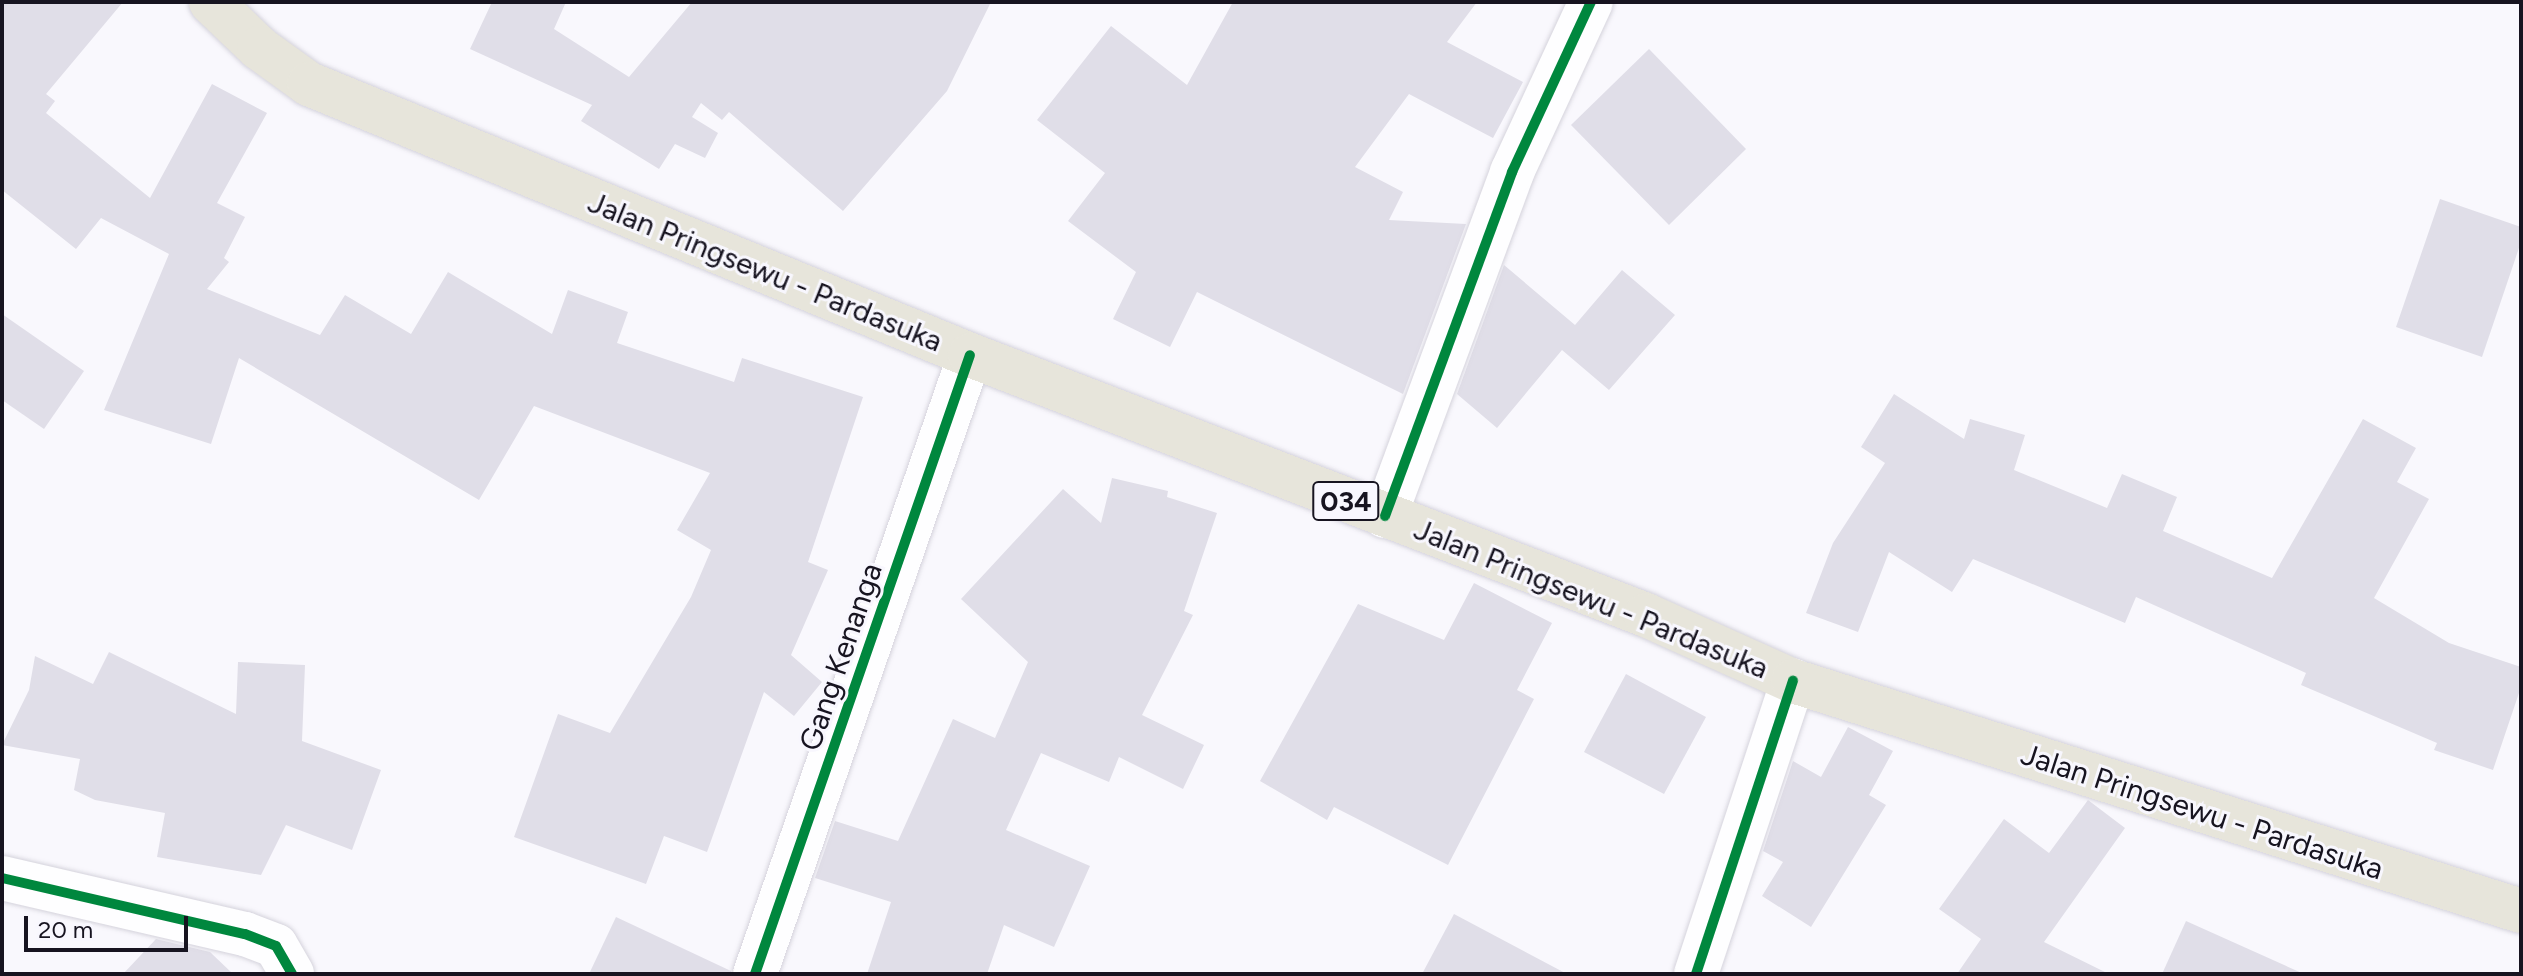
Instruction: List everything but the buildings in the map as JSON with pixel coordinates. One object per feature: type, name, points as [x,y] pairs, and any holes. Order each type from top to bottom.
[{"type":"main road","name":"Jalan Pringsewu - Pardasuka","points":[[211,2],[259,48],[309,84],[970,355],[1646,615],[1793,681],[2521,911]]},
{"type":"street","points":[[1385,516],[1512,172],[1591,2]]},
{"type":"street","name":"Gang Kenanga","points":[[755,974],[970,355]]},
{"type":"street","points":[[1696,974],[1793,681]]},
{"type":"street","points":[[2,878],[245,934],[276,946],[292,974]]},
{"type":"cycle path","points":[[1385,516],[1512,172],[1591,2]]},
{"type":"cycle path","points":[[755,974],[970,355]]},
{"type":"cycle path","points":[[1696,974],[1793,681]]},
{"type":"cycle path","points":[[2,878],[245,934],[276,946],[292,974]]}]
